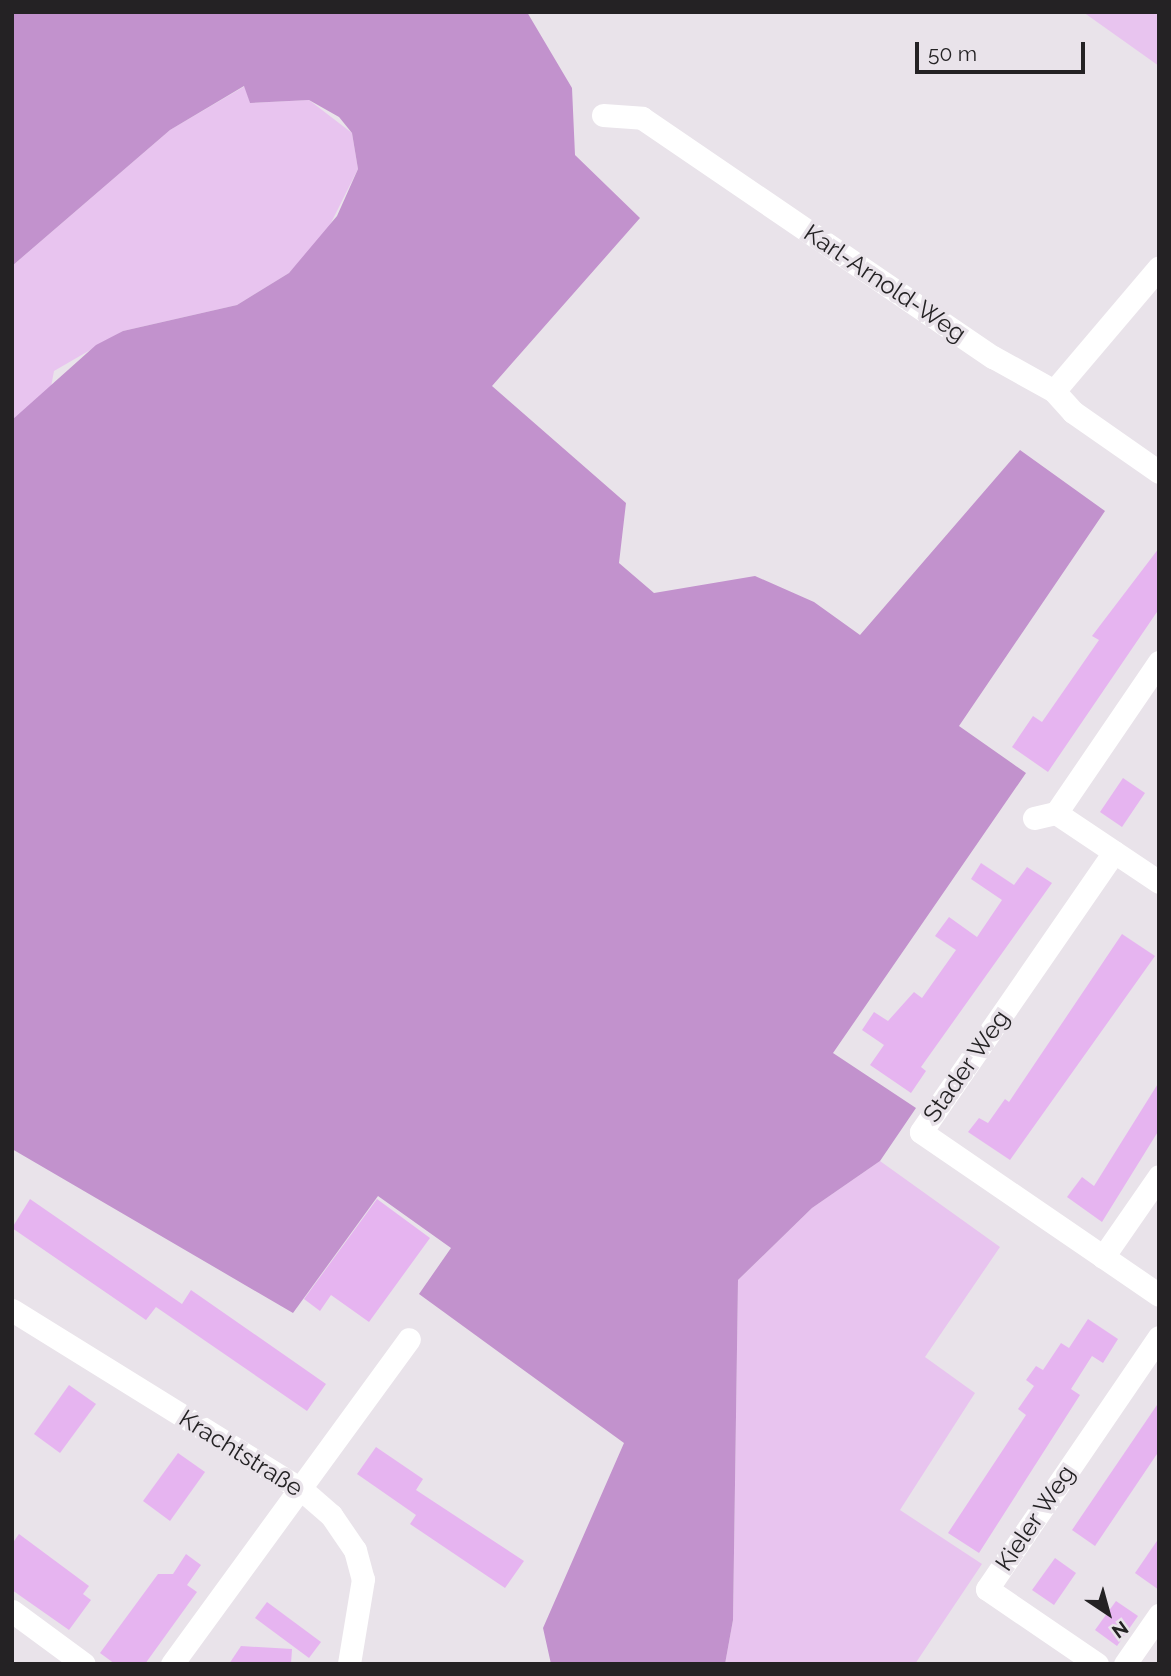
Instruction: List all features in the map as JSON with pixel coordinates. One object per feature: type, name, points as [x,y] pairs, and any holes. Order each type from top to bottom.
[{"type":"street","name":"Karl-Arnold-Weg","points":[[603,115],[642,118],[993,356],[1054,391],[1073,412],[1159,472]]},
{"type":"street","points":[[1054,391],[1159,267]]},
{"type":"street","points":[[1159,662],[1045,815],[1114,852],[1159,882]]},
{"type":"street","name":"Stader Weg","points":[[1114,852],[921,1132],[1159,1295]]},
{"type":"street","points":[[1103,1257],[1159,1176]]},
{"type":"street","name":"Krachtstraße","points":[[12,1310],[301,1489],[331,1515],[361,1564],[361,1618],[349,1664]]},
{"type":"street","name":"Kieler Weg","points":[[1097,1664],[986,1589],[1159,1337]]},
{"type":"street","points":[[172,1664],[409,1339]]},
{"type":"street","points":[[12,1611],[84,1664]]},
{"type":"street","points":[[1125,1664],[1159,1615]]},
{"type":"shaded area","points":[[12,12],[527,12],[572,88],[575,155],[640,218],[492,386],[626,503],[619,563],[654,593],[755,576],[814,602],[860,635],[1020,450],[1105,511],[959,726],[1026,773],[833,1053],[916,1108],[880,1161],[812,1208],[738,1280],[733,1620],[725,1664],[551,1664],[543,1628],[624,1443],[419,1294],[451,1248],[378,1196],[293,1313],[12,1149],[12,420],[96,345],[123,331],[237,305],[289,273],[337,216],[358,169],[352,133],[339,117],[309,100],[250,103],[244,86],[170,130],[12,266]]},
{"type":"shaded area","points":[[1083,12],[1159,12],[1159,66]]},
{"type":"shaded area","points":[[245,86],[250,103],[309,100],[352,133],[358,169],[326,233],[289,273],[237,305],[123,331],[54,371],[51,387],[12,424],[12,266],[170,130]]},
{"type":"shaded area","points":[[880,1161],[1000,1247],[925,1357],[975,1393],[900,1510],[982,1564],[915,1664],[725,1664],[733,1620],[738,1280],[812,1208]]},
{"type":"building","points":[[1159,548],[1159,609],[1048,772],[1012,747],[1033,716],[1042,722],[1099,640],[1092,636]]},
{"type":"building","points":[[1123,778],[1145,793],[1122,827],[1100,812]]},
{"type":"building","points":[[981,863],[1014,885],[1027,867],[1052,883],[921,1067],[926,1071],[911,1093],[870,1065],[884,1045],[862,1030],[874,1012],[888,1021],[914,992],[922,998],[956,950],[935,936],[949,917],[977,937],[1002,900],[971,879]]},
{"type":"building","points":[[1122,934],[1155,956],[1010,1160],[968,1132],[979,1118],[988,1123],[1005,1099],[1009,1102]]},
{"type":"building","points":[[1159,1082],[1159,1130],[1102,1222],[1067,1197],[1082,1177],[1094,1186]]},
{"type":"building","points":[[30,1199],[182,1304],[191,1290],[326,1384],[307,1411],[156,1307],[146,1320],[12,1228]]},
{"type":"building","points":[[377,1199],[430,1238],[369,1322],[331,1295],[320,1311],[304,1299]]},
{"type":"building","points":[[1088,1319],[1118,1339],[1103,1363],[1092,1356],[1071,1389],[1080,1395],[979,1553],[948,1533],[1026,1415],[1018,1409],[1034,1386],[1026,1380],[1036,1366],[1043,1370],[1061,1343],[1069,1348]]},
{"type":"building","points":[[69,1385],[96,1404],[60,1453],[34,1434]]},
{"type":"building","points":[[1159,1402],[1159,1451],[1095,1546],[1072,1530]]},
{"type":"building","points":[[376,1447],[423,1479],[416,1490],[524,1561],[505,1588],[410,1524],[416,1515],[357,1474]]},
{"type":"building","points":[[178,1453],[205,1472],[170,1521],[143,1501]]},
{"type":"building","points":[[19,1534],[89,1586],[83,1594],[91,1600],[69,1630],[12,1590],[12,1544]]},
{"type":"building","points":[[1159,1538],[1159,1590],[1135,1573]]},
{"type":"building","points":[[186,1554],[201,1565],[187,1585],[197,1592],[145,1664],[115,1664],[100,1653],[158,1574],[173,1574]]},
{"type":"building","points":[[1055,1558],[1076,1573],[1054,1605],[1032,1590]]},
{"type":"building","points":[[1116,1601],[1138,1616],[1117,1646],[1095,1630]]},
{"type":"building","points":[[267,1602],[321,1642],[309,1658],[255,1618]]},
{"type":"building","points":[[241,1646],[292,1649],[291,1664],[229,1664]]}]
